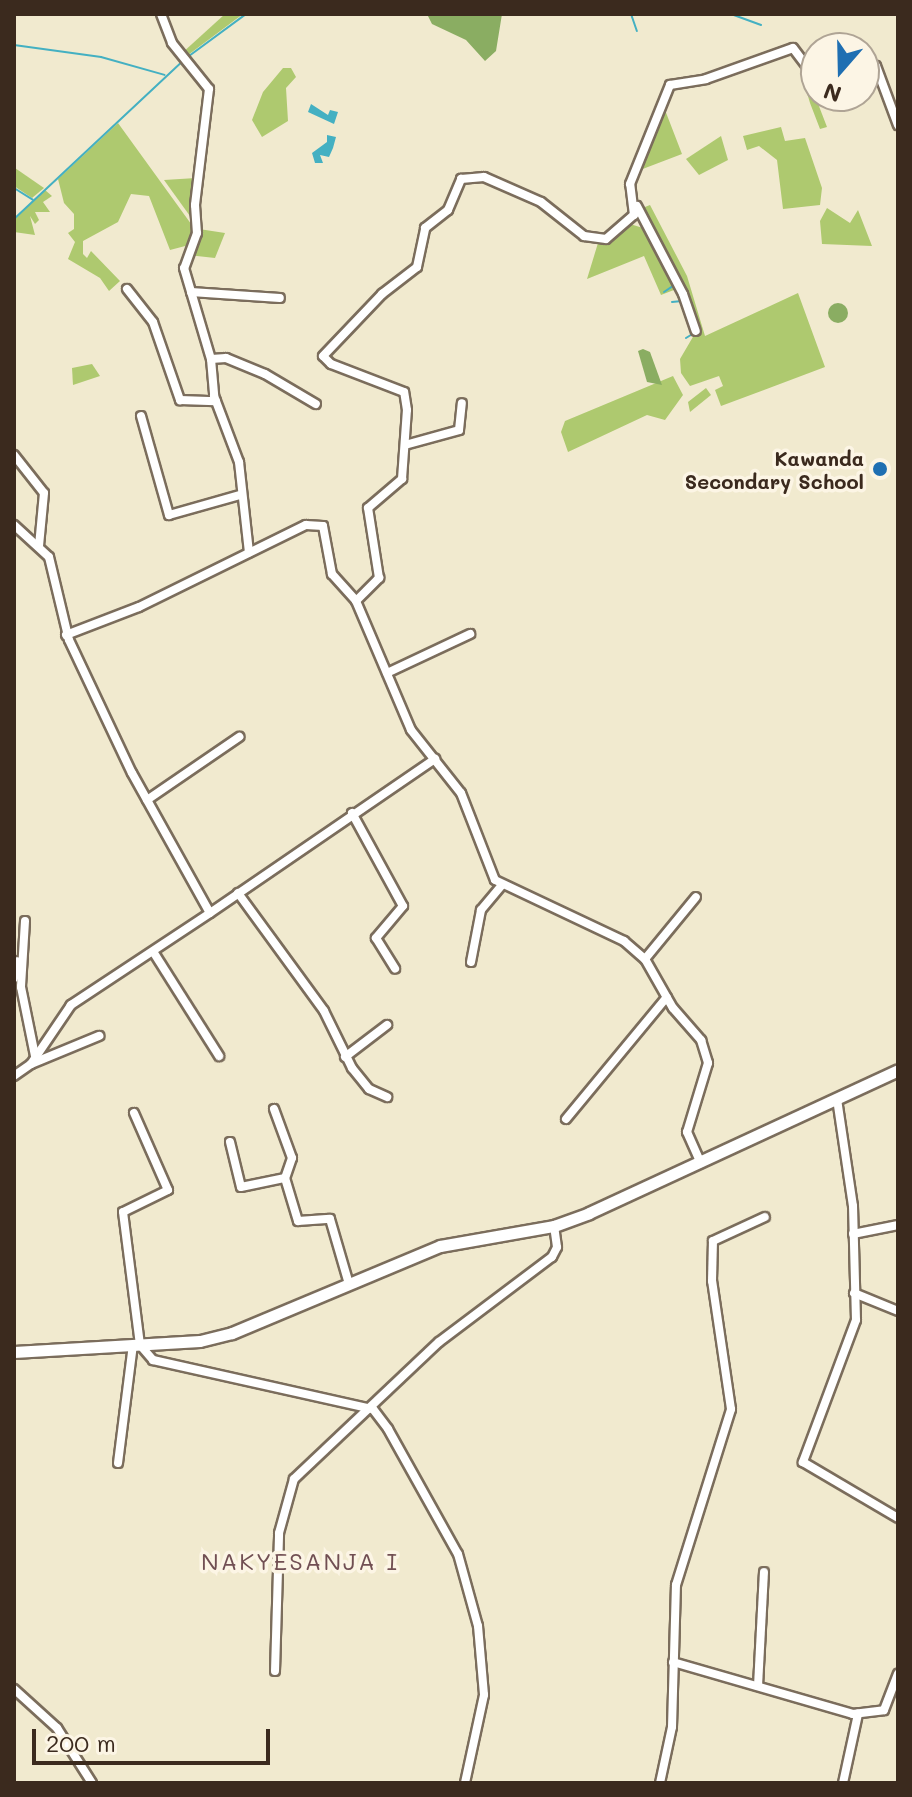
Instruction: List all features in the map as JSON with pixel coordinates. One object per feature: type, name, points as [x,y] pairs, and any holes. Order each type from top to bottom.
[{"type":"street","points":[[161,14],[178,53],[209,89],[195,205],[197,233],[185,257],[191,292],[211,359],[216,401],[233,439],[249,552]]},
{"type":"street","points":[[696,331],[679,285],[646,228],[630,184],[670,85],[706,79],[793,48],[800,57]]},
{"type":"street","points":[[880,77],[898,125]]},
{"type":"street","points":[[356,601],[379,578],[369,505],[399,484],[405,445],[404,392],[331,364],[323,356],[382,294],[417,267],[425,228],[448,210],[461,179],[484,177],[541,202],[597,241],[614,236],[629,223],[636,205]]},
{"type":"street","points":[[629,223],[646,228]]},
{"type":"street","points":[[127,289],[153,322],[180,400],[216,401]]},
{"type":"street","points":[[191,292],[280,298]]},
{"type":"street","points":[[211,359],[226,358],[265,374],[316,404]]},
{"type":"street","points":[[405,445],[459,430],[462,403]]},
{"type":"street","points":[[141,416],[169,515],[240,495]]},
{"type":"street","points":[[14,455],[44,493],[39,546]]},
{"type":"street","points":[[66,635],[139,607],[249,552],[319,524],[332,574],[356,601],[406,721],[461,793],[501,886],[624,941],[645,959],[667,997],[708,1053],[687,1117],[688,1144],[701,1163]]},
{"type":"street","points":[[14,525],[49,557],[66,635],[147,800],[210,913]]},
{"type":"street","points":[[387,673],[470,634]]},
{"type":"street","points":[[147,800],[239,737]]},
{"type":"street","points":[[14,1076],[33,1060],[71,1005],[154,953],[352,813],[435,759]]},
{"type":"street","points":[[352,813],[403,906],[376,938],[395,968]]},
{"type":"street","points":[[471,962],[481,910],[501,886]]},
{"type":"street","points":[[238,893],[324,1011],[345,1057],[369,1089],[387,1097]]},
{"type":"street","points":[[645,959],[696,897]]},
{"type":"street","points":[[14,978],[25,921],[21,987],[33,1060]]},
{"type":"street","points":[[154,953],[219,1056]]},
{"type":"street","points":[[566,1119],[667,997]]},
{"type":"street","points":[[345,1057],[387,1025]]},
{"type":"street","points":[[33,1060],[99,1036]]},
{"type":"street","points":[[14,1352],[136,1345],[232,1333],[440,1246],[554,1226],[701,1163],[898,1070]]},
{"type":"street","points":[[837,1099],[853,1234],[854,1293],[850,1346],[818,1415],[803,1462],[898,1518]]},
{"type":"street","points":[[274,1109],[292,1158],[285,1178],[298,1221],[330,1219],[349,1284]]},
{"type":"street","points":[[118,1463],[136,1345],[123,1212],[168,1190],[134,1113]]},
{"type":"street","points":[[230,1142],[241,1187],[285,1178]]},
{"type":"street","points":[[660,1783],[672,1727],[676,1585],[731,1409],[712,1281],[713,1241],[765,1217]]},
{"type":"street","points":[[853,1234],[898,1225]]},
{"type":"street","points":[[275,1671],[279,1533],[286,1494],[294,1479],[373,1409],[439,1342],[552,1257],[557,1247],[554,1226]]},
{"type":"street","points":[[854,1293],[898,1311]]},
{"type":"street","points":[[136,1345],[153,1360],[373,1409],[442,1522],[470,1590],[485,1662],[480,1732],[465,1783]]},
{"type":"street","points":[[758,1686],[764,1572]]},
{"type":"street","points":[[673,1662],[858,1714],[884,1710],[898,1674]]},
{"type":"street","points":[[14,1689],[57,1728],[92,1783]]},
{"type":"street","points":[[843,1783],[858,1714]]},
{"type":"green space","points":[[225,14],[243,14],[184,58],[181,54]]},
{"type":"green space","points":[[427,14],[502,14],[496,51],[485,61],[466,40],[432,24]]},
{"type":"green space","points":[[283,68],[291,68],[296,77],[286,88],[288,121],[262,137],[252,120],[263,92]]},
{"type":"green space","points":[[665,110],[682,154],[640,170],[646,156]]},
{"type":"green space","points":[[813,112],[821,112],[827,127],[820,129]]},
{"type":"green space","points":[[118,123],[194,228],[189,245],[170,250],[149,196],[131,194],[118,222],[83,241],[83,254],[87,258],[91,251],[120,281],[109,291],[100,278],[68,259],[75,242],[68,233],[74,229],[74,214],[64,203],[58,179]]},
{"type":"green space","points":[[781,127],[785,141],[805,138],[822,188],[820,205],[783,209],[777,160],[759,146],[747,150],[743,136]]},
{"type":"green space","points":[[721,136],[728,160],[699,175],[686,159]]},
{"type":"green space","points":[[14,169],[44,188],[32,198],[14,186]]},
{"type":"green space","points":[[196,178],[195,223],[164,180]]},
{"type":"green space","points":[[45,190],[52,196],[43,202],[50,212],[35,212],[39,220],[35,224],[30,216],[35,235],[14,232],[14,220]]},
{"type":"green space","points":[[650,205],[687,276],[705,336],[798,293],[825,367],[721,406],[715,390],[723,386],[719,376],[690,386],[681,373],[680,359],[697,330],[640,209]]},
{"type":"green space","points":[[827,208],[850,223],[858,210],[872,246],[822,244],[820,221]]},
{"type":"green space","points":[[630,224],[643,228],[679,288],[661,295],[644,256],[587,279],[598,243],[615,238]]},
{"type":"green space","points":[[199,229],[225,233],[215,258],[188,255]]},
{"type":"green space","points":[[838,303],[845,306],[848,313],[845,320],[838,323],[831,320],[828,313],[831,306]]},
{"type":"green space","points":[[643,349],[650,352],[662,385],[647,382],[638,351]]},
{"type":"green space","points":[[92,364],[100,376],[73,385],[72,368]]},
{"type":"green space","points":[[673,376],[683,395],[665,420],[647,415],[568,452],[561,432],[565,421]]},
{"type":"green space","points":[[706,388],[711,395],[690,412],[688,402]]},
{"type":"water","points":[[311,104],[328,115],[330,110],[338,112],[334,124],[308,112]]},
{"type":"water","points":[[327,135],[336,137],[333,148],[329,157],[320,155],[323,163],[315,163],[312,153],[327,142]]},
{"type":"waterway","points":[[189,56],[246,14]]},
{"type":"waterway","points":[[631,14],[637,31]]},
{"type":"waterway","points":[[731,14],[761,25]]},
{"type":"waterway","points":[[14,45],[101,57],[165,75]]},
{"type":"waterway","points":[[14,219],[184,60]]},
{"type":"waterway","points":[[14,188],[33,200]]},
{"type":"waterway","points":[[664,292],[676,284]]},
{"type":"waterway","points":[[672,302],[682,301]]},
{"type":"waterway","points":[[686,338],[694,333]]},
{"type":"place","name":"Kawanda Secondary School","points":[[880,469]]},
{"type":"district","name":"NAKYESANJA I","points":[[300,1561]]}]
